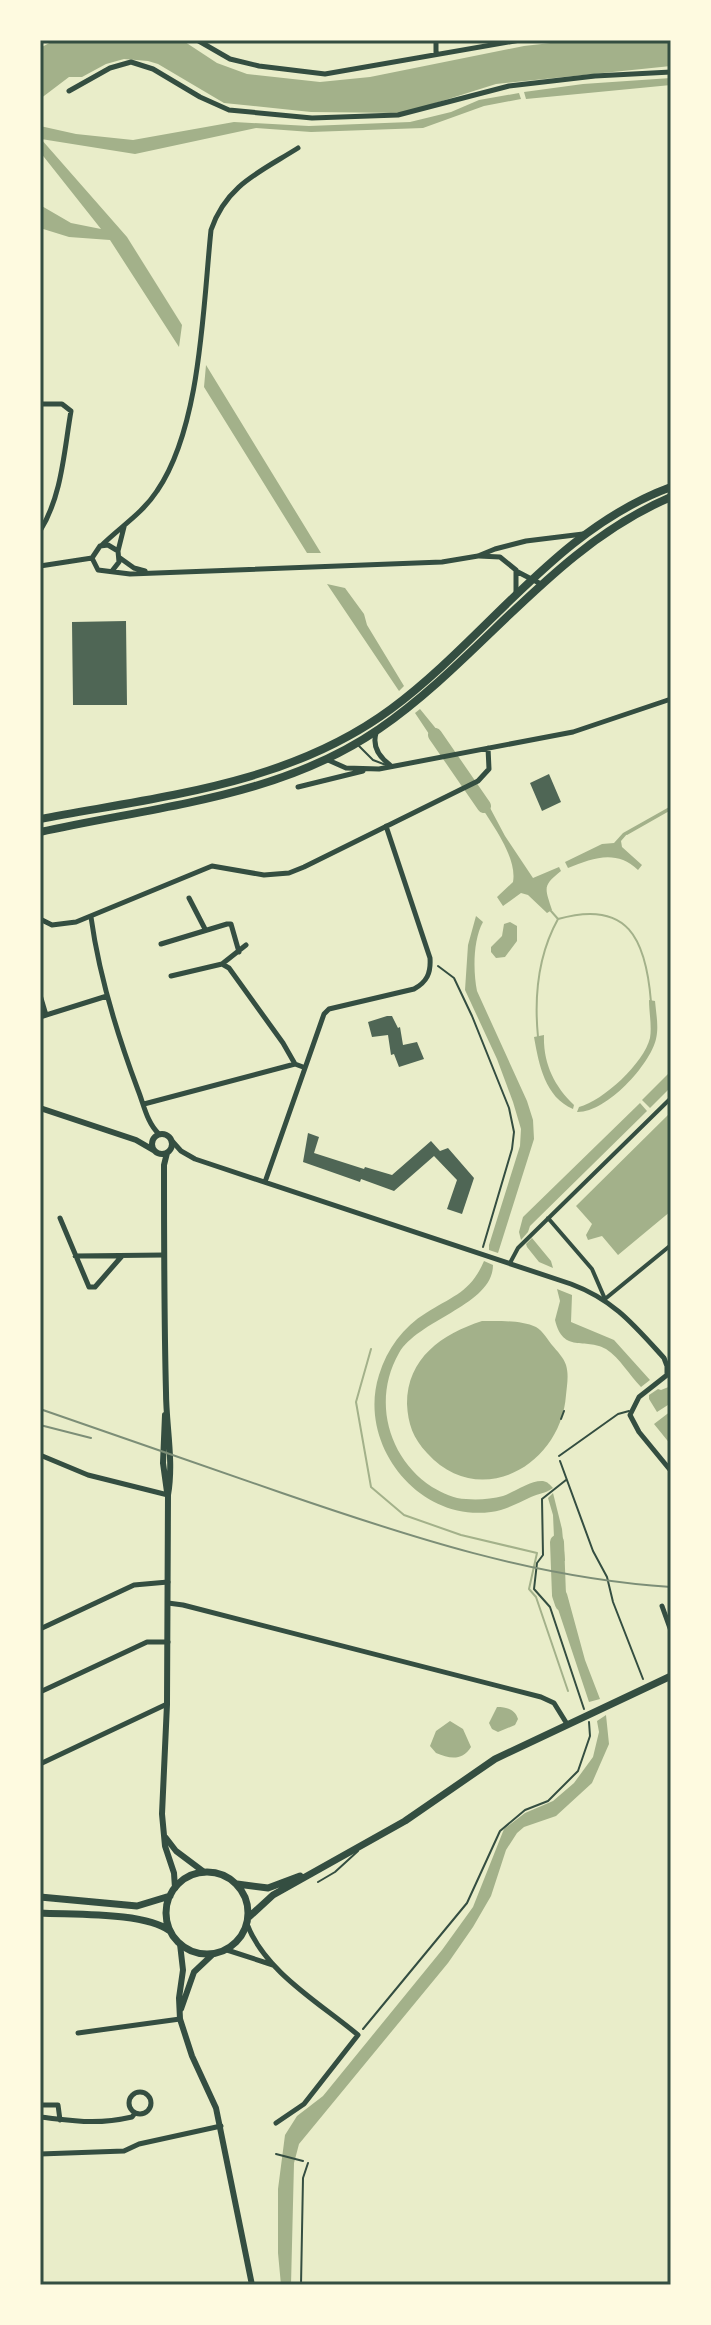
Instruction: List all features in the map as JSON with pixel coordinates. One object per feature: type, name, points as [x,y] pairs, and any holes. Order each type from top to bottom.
[{"type":"main road","points":[[40,819],[229,783],[299,760],[346,738],[393,708],[532,579],[587,533],[620,511],[671,487]]},
{"type":"main road","points":[[40,832],[235,793],[284,778],[327,759],[376,731],[433,688],[541,584],[581,550],[627,518],[671,497]]},
{"type":"main road","points":[[40,1913],[144,1920],[161,1925],[194,1953],[212,1955],[227,1950],[240,1939],[248,1920],[264,1900],[405,1821],[495,1759],[671,1676]]},
{"type":"main road","points":[[170,1931],[166,1908],[170,1896],[183,1880],[204,1872],[222,1875],[237,1884],[268,1888],[317,1869]]},
{"type":"main road","points":[[237,1884],[246,1899],[248,1920]]},
{"type":"main road","points":[[40,1897],[137,1906],[170,1896]]},
{"type":"street","points":[[197,40],[230,59],[325,74],[520,40]]},
{"type":"street","points":[[436,40],[436,53]]},
{"type":"street","points":[[69,91],[110,68],[131,62],[153,69],[229,110],[312,118],[423,110],[509,86],[595,76],[671,72]]},
{"type":"street","points":[[40,566],[92,558],[100,546],[145,507],[159,489],[181,441],[193,389],[211,230],[216,216],[229,194],[241,184],[298,148]]},
{"type":"street","points":[[40,404],[62,404],[71,411],[56,497],[40,531]]},
{"type":"street","points":[[112,571],[118,566],[125,526]]},
{"type":"street","points":[[478,556],[526,541],[587,533]]},
{"type":"street","points":[[100,546],[112,546],[134,568],[150,572]]},
{"type":"street","points":[[92,558],[98,570],[130,574],[416,565],[478,556],[500,557],[541,584]]},
{"type":"street","points":[[516,570],[516,594]]},
{"type":"street","points":[[327,759],[346,768],[391,766],[581,730],[671,699]]},
{"type":"street","points":[[376,731],[374,739],[378,753],[391,766]]},
{"type":"street","points":[[40,919],[52,925],[64,925],[91,917],[212,866],[264,875],[289,873],[478,781],[489,769],[488,748]]},
{"type":"street","points":[[298,787],[344,778],[368,769]]},
{"type":"street","points":[[265,1182],[319,1022],[329,1009],[414,989],[424,983],[428,976],[430,961],[386,826]]},
{"type":"street","points":[[189,898],[205,929]]},
{"type":"street","points":[[91,917],[119,1039],[157,1136]]},
{"type":"street","points":[[161,944],[231,924],[239,952]]},
{"type":"street","points":[[171,976],[222,964],[246,945]]},
{"type":"street","points":[[222,964],[234,973],[295,1064]]},
{"type":"street","points":[[40,995],[43,1016],[107,996]]},
{"type":"street","points":[[144,1104],[295,1064],[303,1067]]},
{"type":"street","points":[[510,1263],[518,1248],[671,1098]]},
{"type":"street","points":[[40,1108],[136,1140],[157,1152],[181,1151]]},
{"type":"street","points":[[136,1140],[168,1135],[181,1151],[195,1159],[510,1263],[605,1299],[629,1319],[664,1358],[669,1373],[643,1393],[630,1411],[632,1422],[671,1471]]},
{"type":"street","points":[[157,1136],[152,1144],[164,1165]]},
{"type":"street","points":[[173,1142],[164,1165],[166,1406],[163,1463],[168,1495],[168,1642],[162,1784],[164,1833],[175,1888]]},
{"type":"street","points":[[60,1218],[92,1288],[122,1256]]},
{"type":"street","points":[[548,1218],[592,1269],[605,1299]]},
{"type":"street","points":[[605,1299],[671,1245]]},
{"type":"street","points":[[75,1256],[164,1255]]},
{"type":"street","points":[[40,1455],[88,1475],[168,1495]]},
{"type":"street","points":[[40,1629],[134,1585],[168,1582]]},
{"type":"street","points":[[168,1603],[541,1697],[554,1703],[567,1724]]},
{"type":"street","points":[[662,1606],[671,1631]]},
{"type":"street","points":[[40,1692],[147,1642],[168,1642]]},
{"type":"street","points":[[40,1764],[167,1704]]},
{"type":"street","points":[[164,1833],[176,1851],[204,1872]]},
{"type":"street","points":[[248,1920],[251,1933],[274,1965],[358,2035],[304,2104],[276,2123]]},
{"type":"street","points":[[180,1944],[183,1970],[180,2016],[192,2056],[221,2126],[252,2285]]},
{"type":"street","points":[[227,1950],[274,1965]]},
{"type":"street","points":[[180,2016],[194,1972],[212,1955]]},
{"type":"street","points":[[78,2033],[180,2016]]},
{"type":"street","points":[[138,2092],[145,2093],[150,2099],[150,2109],[141,2114],[135,2113],[130,2107],[130,2100],[138,2092]]},
{"type":"street","points":[[40,2105],[58,2105],[60,2120]]},
{"type":"street","points":[[40,2117],[81,2124],[109,2122],[132,2117],[135,2113]]},
{"type":"street","points":[[40,2154],[124,2151],[139,2144],[221,2126]]},
{"type":"street","points":[[40,2174],[40,2192]]},
{"type":"lane","points":[[346,738],[356,743],[373,760],[391,766]]},
{"type":"lane","points":[[559,1456],[618,1414],[630,1411]]},
{"type":"lane","points":[[318,1882],[335,1872],[362,1846]]},
{"type":"lane","points":[[301,2285],[303,2178],[308,2163]]},
{"type":"path","points":[[430,961],[454,978],[509,1108],[514,1132],[512,1149],[481,1254]]},
{"type":"path","points":[[561,1419],[564,1411]]},
{"type":"path","points":[[559,1456],[593,1551],[607,1577],[613,1602],[644,1680],[644,1689]]},
{"type":"path","points":[[358,2035],[467,1903],[500,1831],[525,1810],[548,1801],[578,1771],[591,1726],[550,1607],[534,1589],[537,1563],[543,1555],[542,1499],[566,1480]]},
{"type":"path","points":[[278,2154],[301,2161]]},
{"type":"shaded area","points":[[55,40],[182,40],[217,63],[247,74],[320,82],[370,77],[524,46],[577,40],[671,40],[671,66],[496,84],[404,113],[311,112],[224,103],[158,64],[124,59],[106,64],[82,77],[69,77],[40,99],[40,48]]},
{"type":"shaded area","points":[[671,78],[671,85],[526,99],[524,92],[583,84]]},
{"type":"shaded area","points":[[519,93],[521,99],[484,106],[423,128],[311,132],[256,128],[135,154],[41,139],[127,237],[182,325],[179,347],[110,240],[69,237],[40,228],[40,205],[71,223],[101,229],[40,152],[40,126],[76,134],[133,140],[234,122],[309,126],[410,122],[451,112],[479,100]]},
{"type":"shaded area","points":[[206,365],[321,553],[307,553],[204,387]]},
{"type":"shaded area","points":[[327,584],[345,588],[364,614],[367,625],[404,686],[399,691]]},
{"type":"shaded area","points":[[420,709],[451,747],[439,749],[415,713]]},
{"type":"shaded area","points":[[480,789],[505,836],[533,878],[559,867],[561,871],[548,884],[552,910],[547,913],[528,895],[521,893],[503,906],[497,897],[513,882],[513,871],[500,836],[472,793]]},
{"type":"shaded area","points":[[671,806],[671,809],[627,834],[621,841],[622,847],[642,865],[638,870],[621,859],[604,857],[568,868],[565,862],[602,844],[614,843],[623,833]]},
{"type":"shaded area","points":[[476,916],[483,922],[475,956],[477,991],[533,1120],[534,1139],[498,1253],[489,1250],[489,1245],[520,1146],[521,1129],[497,1059],[465,990],[468,945]]},
{"type":"shaded area","points":[[510,922],[517,926],[517,941],[505,957],[496,958],[491,947],[502,936],[504,924]]},
{"type":"shaded area","points":[[649,1000],[655,1001],[657,1030],[645,1062],[625,1086],[601,1105],[577,1112],[579,1107],[599,1097],[621,1080],[640,1058],[650,1038]]},
{"type":"shaded area","points":[[544,1035],[545,1055],[551,1073],[574,1105],[573,1109],[556,1097],[545,1079],[534,1037]]},
{"type":"shaded area","points":[[671,1071],[671,1087],[650,1108],[642,1100]]},
{"type":"shaded area","points":[[640,1103],[647,1111],[530,1226],[521,1240],[519,1232],[523,1217]]},
{"type":"shaded area","points":[[671,1112],[671,1211],[618,1255],[602,1236],[588,1240],[586,1235],[592,1224],[576,1206]]},
{"type":"shaded area","points":[[532,1238],[553,1268],[539,1262],[527,1247]]},
{"type":"shaded area","points":[[484,1261],[493,1265],[490,1279],[481,1291],[422,1331],[399,1353],[387,1390],[389,1427],[404,1460],[417,1475],[432,1487],[453,1497],[490,1499],[538,1481],[546,1482],[553,1488],[502,1510],[464,1512],[440,1505],[418,1491],[399,1473],[377,1427],[375,1401],[382,1365],[397,1340],[410,1325],[467,1287]]},
{"type":"shaded area","points":[[557,1289],[572,1295],[571,1322],[614,1340],[650,1380],[641,1387],[606,1349],[563,1337],[555,1320],[560,1301]]},
{"type":"shaded area","points":[[482,1321],[517,1322],[536,1327],[562,1357],[567,1372],[561,1420],[549,1442],[534,1460],[514,1472],[493,1479],[470,1478],[448,1470],[427,1453],[412,1430],[407,1404],[413,1373],[420,1361],[453,1333]]},
{"type":"shaded area","points":[[671,1386],[671,1403],[657,1412],[649,1395]]},
{"type":"shaded area","points":[[671,1411],[671,1445],[654,1424]]},
{"type":"shaded area","points":[[553,1493],[562,1529],[565,1561],[555,1560],[553,1515],[548,1498]]},
{"type":"shaded area","points":[[554,1585],[563,1586],[567,1594],[585,1660],[600,1699],[589,1702],[552,1591]]},
{"type":"shaded area","points":[[497,1707],[515,1713],[518,1719],[515,1725],[498,1732],[492,1729],[489,1723]]},
{"type":"shaded area","points":[[606,1715],[609,1744],[592,1783],[556,1816],[524,1827],[517,1833],[506,1850],[491,1896],[448,1963],[299,2144],[294,2163],[291,2285],[281,2285],[278,2189],[285,2135],[297,2116],[323,2096],[442,1950],[473,1907],[504,1829],[525,1813],[553,1801],[574,1783],[593,1757],[599,1732],[597,1721]]},
{"type":"shaded area","points":[[450,1721],[463,1729],[471,1747],[460,1757],[441,1755],[430,1746],[436,1731]]},
{"type":"building","points":[[126,621],[127,705],[73,705],[72,622]]},
{"type":"building","points":[[549,774],[561,802],[542,811],[530,783]]},
{"type":"building","points":[[392,1016],[400,1027],[403,1045],[417,1042],[424,1059],[399,1067],[394,1054],[391,1055],[388,1035],[372,1037],[368,1022]]},
{"type":"building","points":[[308,1133],[319,1137],[314,1153],[392,1175],[431,1141],[440,1151],[448,1148],[474,1178],[462,1214],[447,1209],[457,1180],[434,1156],[394,1191],[303,1162]]},
{"type":"waterway","points":[[435,735],[484,806]]},
{"type":"waterway","points":[[627,834],[671,809]]},
{"type":"waterway","points":[[551,911],[558,919],[582,914],[601,915],[617,920],[629,929],[644,960],[651,1002]]},
{"type":"waterway","points":[[538,1037],[539,976],[546,947],[558,919]]},
{"type":"waterway","points":[[371,1349],[356,1402],[371,1487],[404,1515],[461,1535],[537,1553],[529,1589],[536,1597],[568,1691]]},
{"type":"waterway","points":[[557,1542],[562,1604]]},
{"type":"railway","points":[[40,1409],[425,1540],[571,1575],[671,1587]]},
{"type":"railway","points":[[40,1425],[91,1438]]}]
